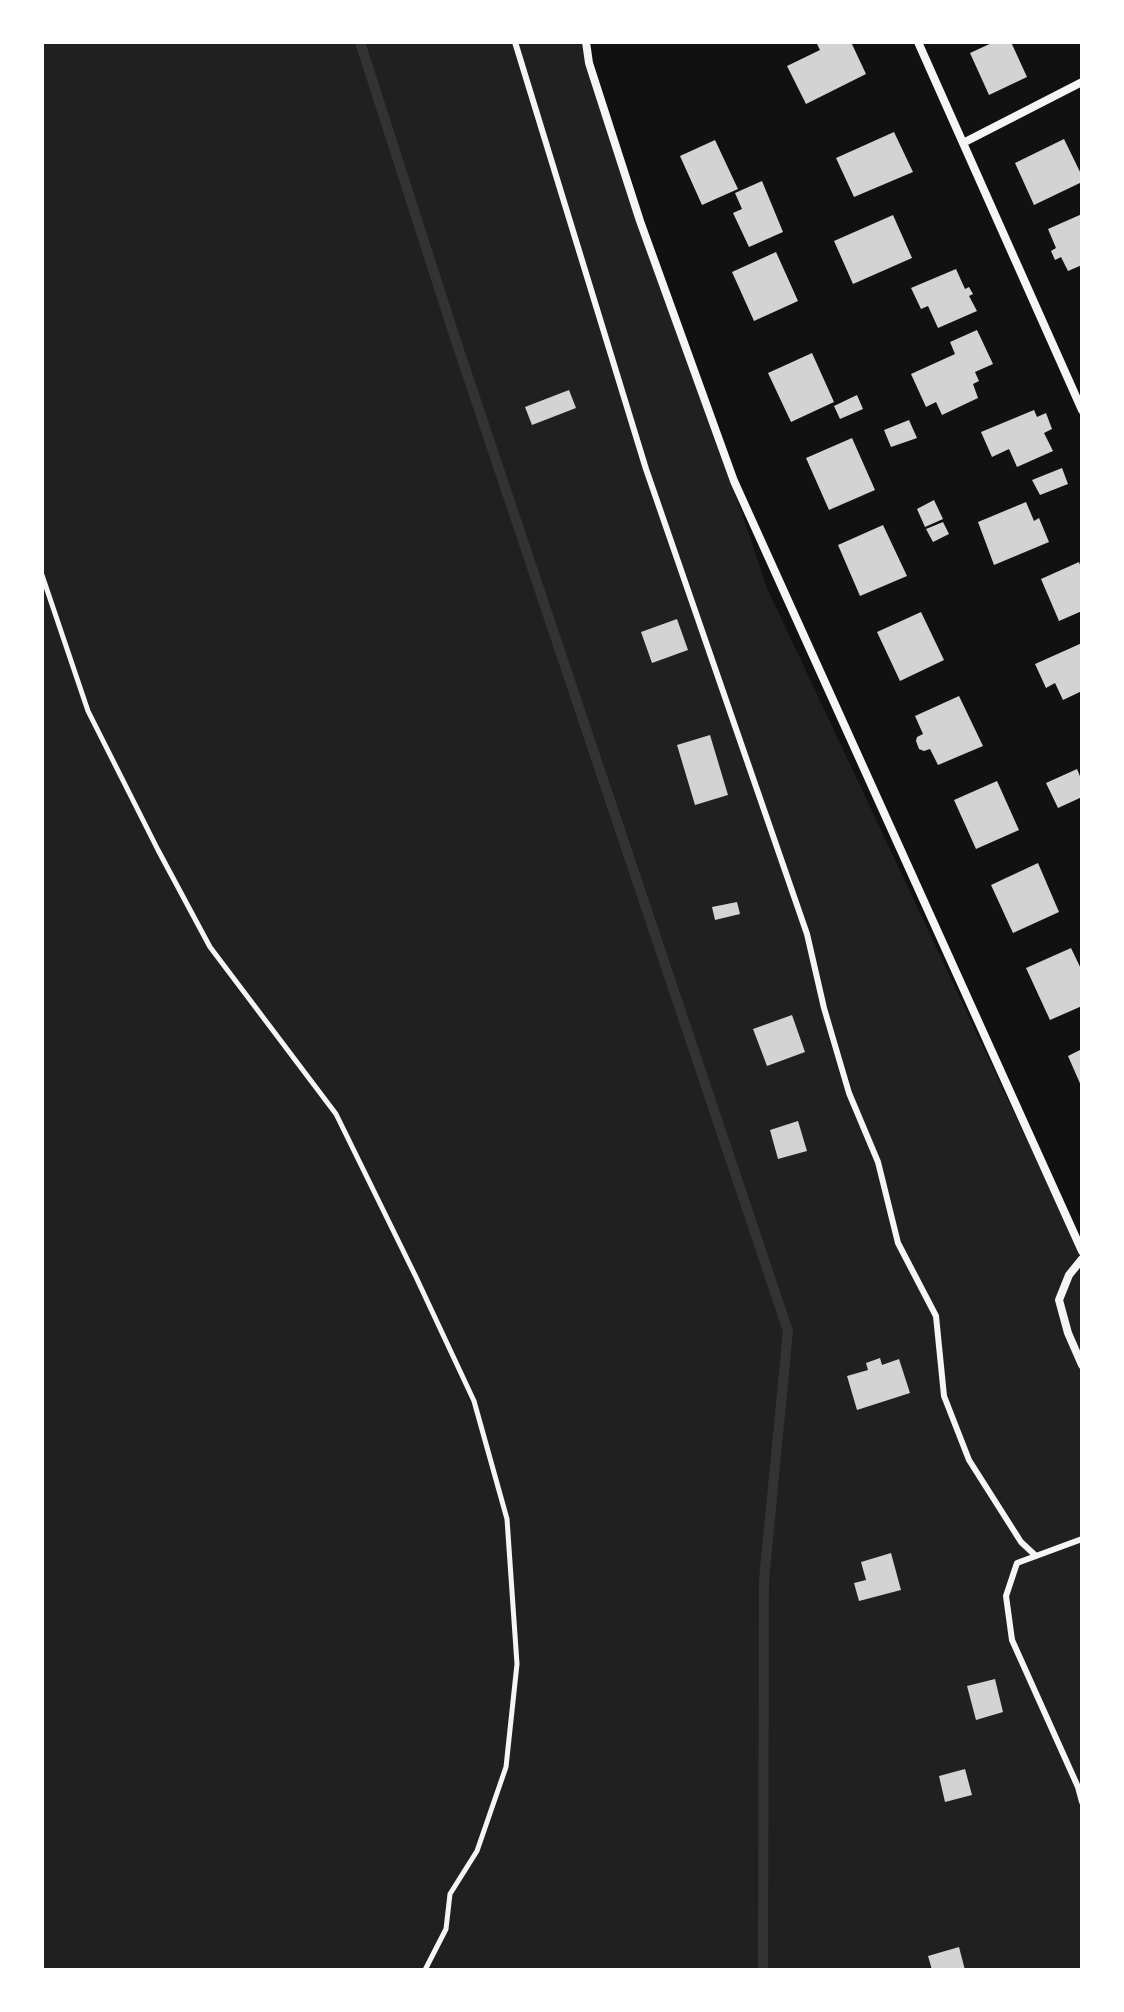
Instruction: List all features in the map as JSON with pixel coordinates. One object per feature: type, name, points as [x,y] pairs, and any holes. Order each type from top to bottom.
[{"type":"street","points":[[586,42],[589,63],[640,221],[734,481],[1082,1251]]},
{"type":"street","points":[[918,42],[1082,410]]},
{"type":"street","points":[[963,143],[1082,82]]},
{"type":"street","points":[[1082,1259],[1069,1275],[1059,1300],[1068,1333],[1082,1365]]},
{"type":"lane","points":[[515,42],[646,469],[807,934],[844,1079],[878,1162],[898,1243],[936,1316],[944,1396],[969,1460],[1021,1542],[1036,1556]]},
{"type":"lane","points":[[1082,1539],[1017,1563],[1006,1596],[1012,1640],[1082,1802]]},
{"type":"path","points":[[42,575],[88,711],[210,947],[336,1114],[474,1401],[507,1519],[517,1664],[506,1767],[477,1851],[450,1894],[446,1929],[425,1970]]},
{"type":"shaded area","points":[[42,42],[583,42],[767,588],[1082,1257],[1082,1970],[42,1970]]},
{"type":"building","points":[[851,42],[866,74],[806,104],[787,66],[820,50],[817,44]]},
{"type":"building","points":[[994,42],[1011,42],[1027,77],[989,95],[970,53]]},
{"type":"building","points":[[894,132],[913,172],[854,197],[836,158]]},
{"type":"building","points":[[1064,139],[1082,182],[1034,205],[1015,163]]},
{"type":"building","points":[[715,140],[738,189],[702,205],[680,156]]},
{"type":"building","points":[[762,181],[783,232],[749,247],[733,213],[742,209],[735,193]]},
{"type":"building","points":[[1082,214],[1082,265],[1068,271],[1061,257],[1055,260],[1051,251],[1056,248],[1048,229]]},
{"type":"building","points":[[893,215],[912,258],[853,284],[834,241]]},
{"type":"building","points":[[776,252],[798,301],[754,321],[732,272]]},
{"type":"building","points":[[956,269],[965,289],[969,287],[973,294],[969,296],[977,311],[938,328],[928,306],[921,309],[911,288]]},
{"type":"building","points":[[977,330],[993,364],[975,372],[979,381],[973,384],[978,398],[942,415],[936,402],[926,407],[911,374],[955,354],[950,342]]},
{"type":"building","points":[[812,353],[834,402],[791,422],[768,373]]},
{"type":"building","points":[[569,390],[576,408],[532,425],[525,407]]},
{"type":"building","points":[[857,395],[863,409],[840,419],[834,406]]},
{"type":"building","points":[[1034,410],[1037,417],[1046,413],[1052,429],[1044,433],[1053,451],[1017,467],[1009,449],[992,457],[981,432]]},
{"type":"building","points":[[909,420],[917,438],[891,447],[884,430]]},
{"type":"building","points":[[852,438],[875,490],[829,510],[806,458]]},
{"type":"building","points":[[1062,468],[1068,484],[1040,495],[1032,480]]},
{"type":"building","points":[[934,500],[943,519],[925,527],[917,509]]},
{"type":"building","points":[[1026,502],[1034,521],[1039,518],[1049,542],[994,565],[978,522]]},
{"type":"building","points":[[943,522],[949,534],[933,542],[926,529]]},
{"type":"building","points":[[883,525],[907,576],[860,596],[838,545]]},
{"type":"building","points":[[1079,562],[1082,564],[1082,611],[1059,621],[1041,579]]},
{"type":"building","points":[[921,612],[944,660],[900,681],[877,632]]},
{"type":"building","points":[[677,619],[688,650],[652,663],[641,632]]},
{"type":"building","points":[[1082,643],[1082,691],[1063,700],[1055,683],[1046,688],[1035,664]]},
{"type":"building","points":[[959,696],[983,746],[938,765],[930,749],[919,749],[917,737],[923,734],[915,716]]},
{"type":"building","points":[[710,735],[728,795],[695,805],[677,745]]},
{"type":"building","points":[[1077,769],[1082,781],[1082,797],[1058,808],[1046,783]]},
{"type":"building","points":[[997,781],[1019,830],[976,849],[954,800]]},
{"type":"building","points":[[1038,863],[1059,912],[1013,933],[991,885]]},
{"type":"building","points":[[737,902],[740,914],[715,920],[712,907]]},
{"type":"building","points":[[1071,948],[1082,971],[1082,1006],[1050,1020],[1026,968]]},
{"type":"building","points":[[792,1015],[805,1052],[767,1066],[753,1029]]},
{"type":"building","points":[[1082,1049],[1082,1088],[1068,1056]]},
{"type":"building","points":[[798,1121],[807,1151],[778,1159],[770,1130]]},
{"type":"building","points":[[880,1358],[882,1365],[899,1359],[910,1393],[857,1410],[847,1376],[868,1370],[866,1363]]},
{"type":"building","points":[[891,1553],[901,1590],[859,1601],[854,1583],[866,1580],[861,1562]]},
{"type":"building","points":[[995,1679],[1003,1712],[976,1720],[967,1686]]},
{"type":"building","points":[[965,1769],[972,1795],[945,1802],[939,1776]]},
{"type":"building","points":[[959,1947],[965,1970],[932,1970],[928,1956]]},
{"type":"waterway","points":[[360,42],[455,338],[788,1331],[764,1580],[763,1970]]}]
